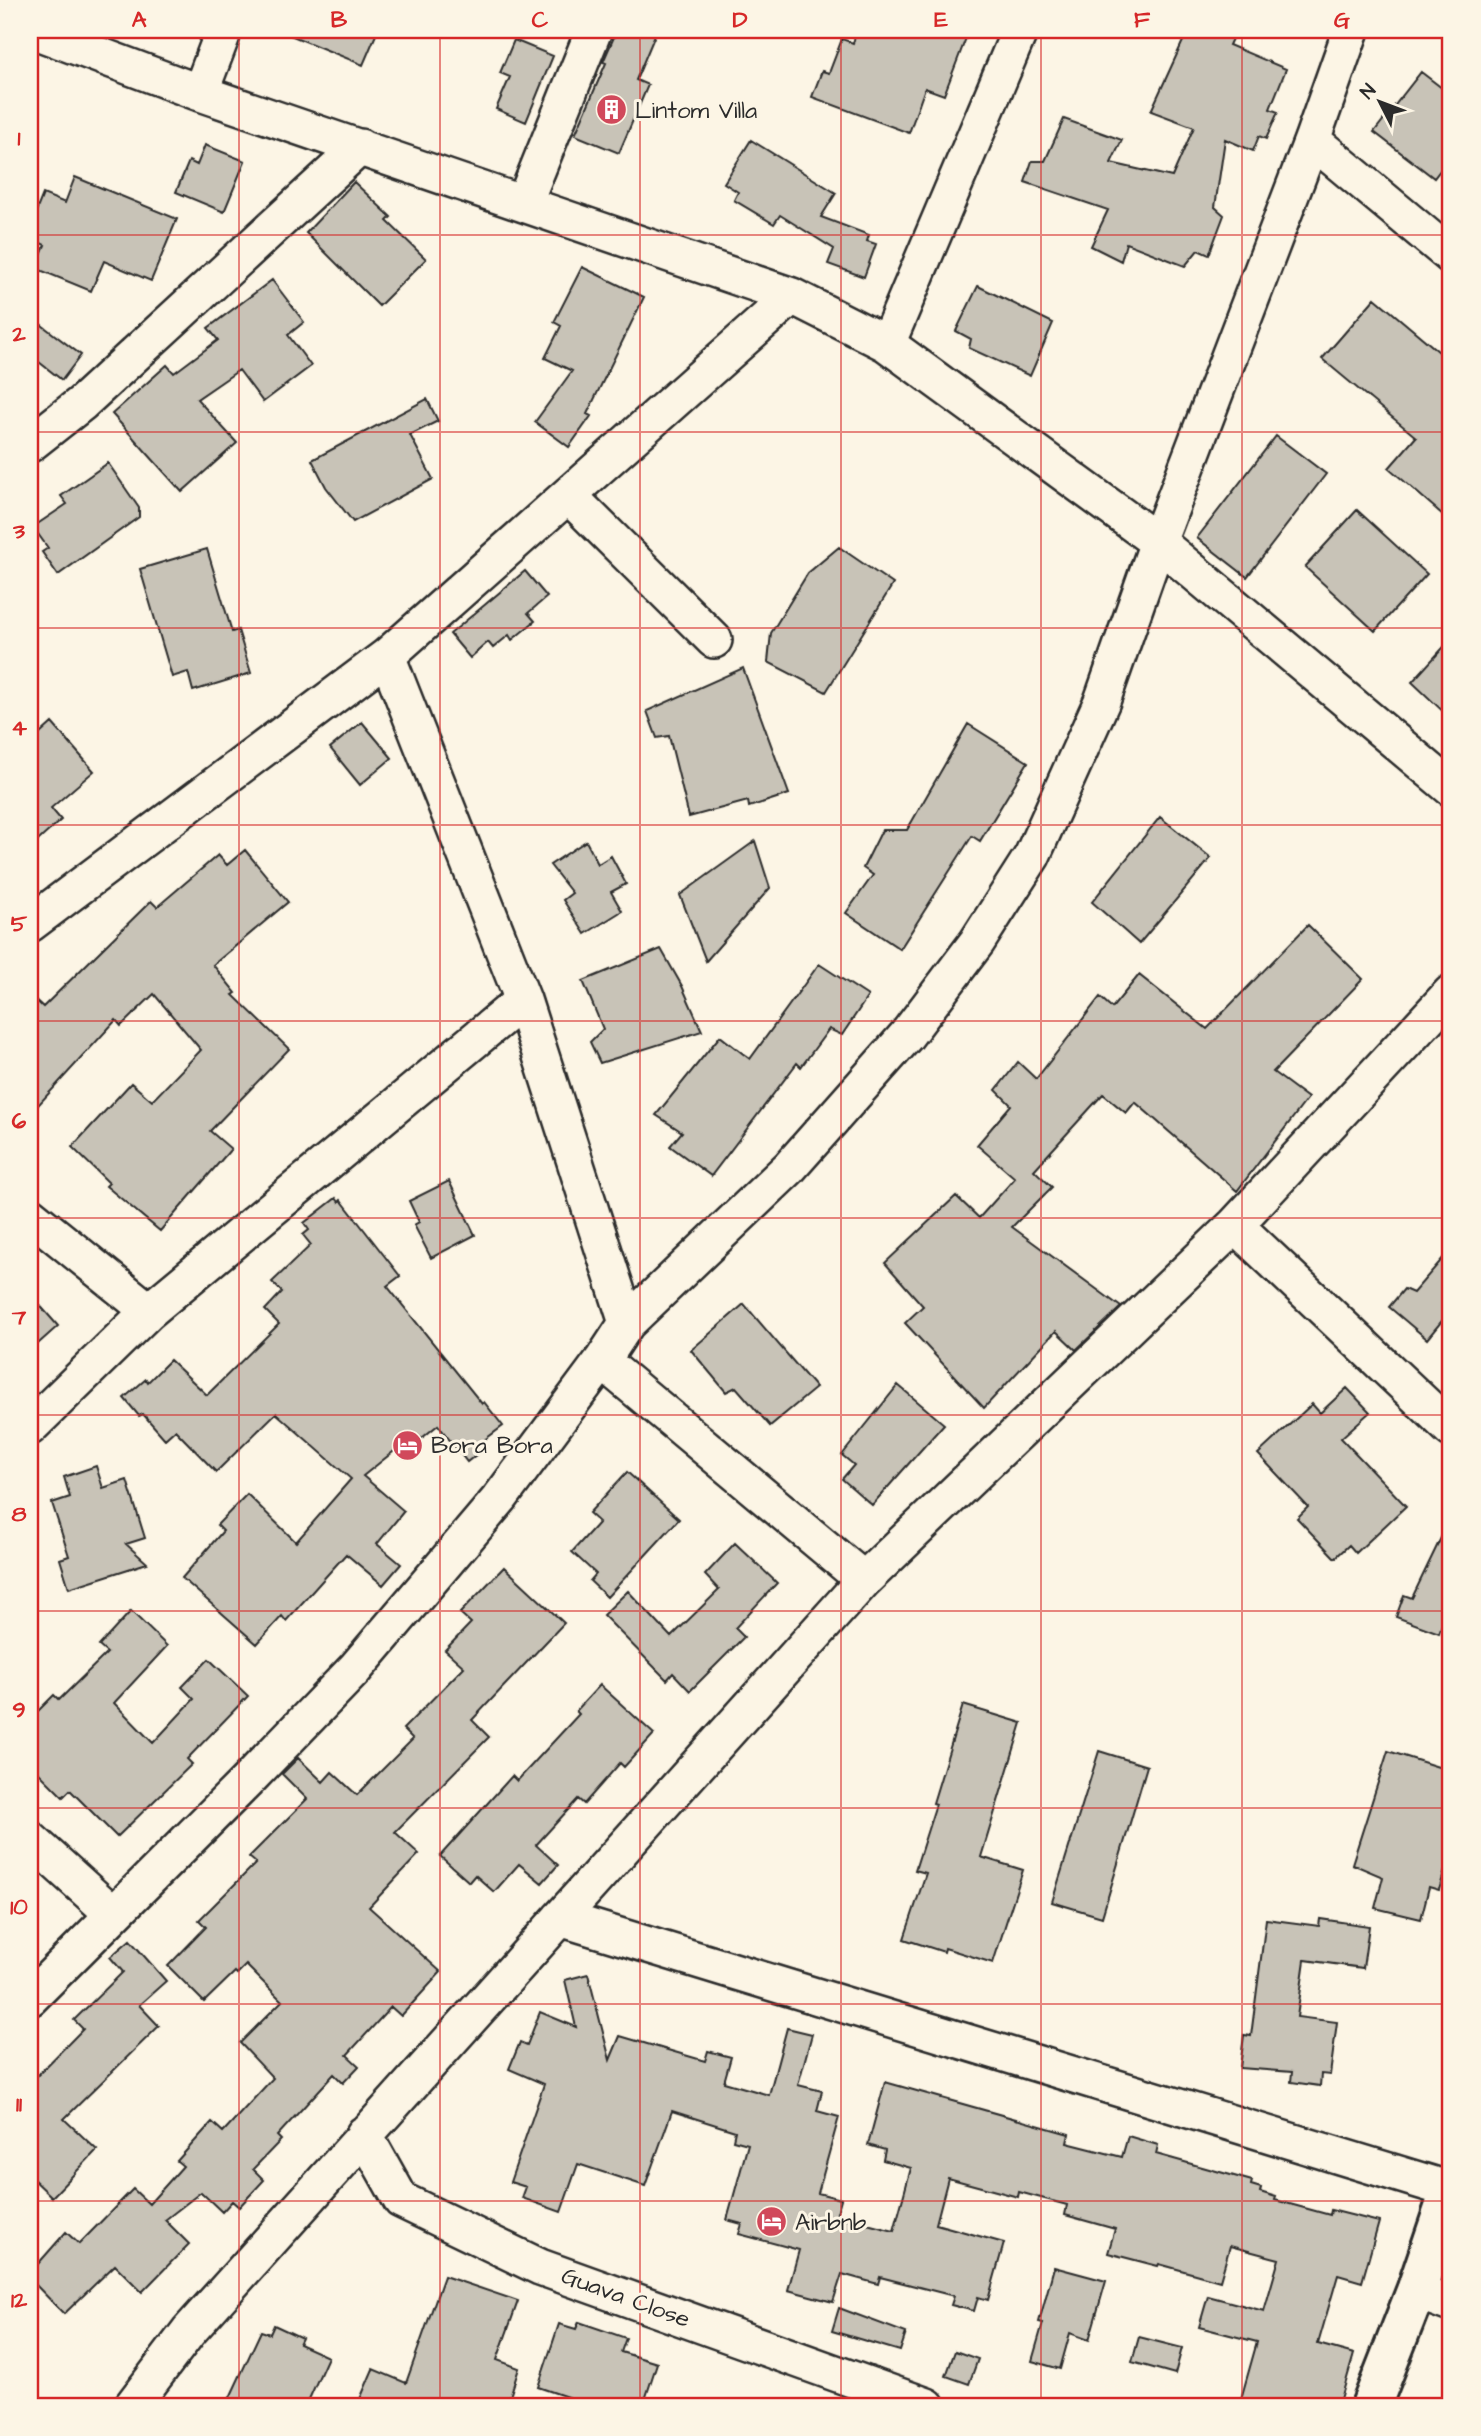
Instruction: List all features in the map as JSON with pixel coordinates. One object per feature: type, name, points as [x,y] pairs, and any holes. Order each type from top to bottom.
[{"type":"street","points":[[32,30],[200,93],[792,296],[887,344],[1158,542],[1451,788]]},
{"type":"street","points":[[200,93],[224,30]]},
{"type":"street","points":[[524,202],[594,30]]},
{"type":"street","points":[[887,344],[1020,30]]},
{"type":"street","points":[[30,1998],[355,1669],[500,1498],[628,1323],[789,1168],[906,1036],[977,942],[1031,856],[1102,701],[1158,542],[1312,141],[1351,30]]},
{"type":"street","points":[[1312,141],[1451,256]]},
{"type":"street","points":[[30,444],[82,403],[360,147]]},
{"type":"street","points":[[30,924],[387,656],[792,296]]},
{"type":"street","points":[[568,495],[715,639]]},
{"type":"street","points":[[387,656],[523,1000],[628,1323]]},
{"type":"street","points":[[132,2406],[189,2331],[864,1580],[1235,1225],[1451,993]]},
{"type":"street","points":[[30,1427],[149,1311],[523,1000]]},
{"type":"street","points":[[30,1215],[149,1311]]},
{"type":"street","points":[[1235,1225],[1451,1429]]},
{"type":"street","points":[[602,1361],[864,1580]]},
{"type":"street","points":[[30,1839],[113,1914]]},
{"type":"street","points":[[560,1918],[1451,2189],[1416,2291],[1370,2406]]},
{"type":"street","name":"Guava Close","points":[[364,2134],[401,2200],[540,2267],[927,2406]]},
{"type":"street","points":[[1416,2291],[1451,2304]]},
{"type":"building","points":[[278,30],[378,30],[363,65]]},
{"type":"building","name":"Lintom Villa","points":[[617,30],[657,30],[636,80],[648,85],[619,153],[575,135]]},
{"type":"building","points":[[857,30],[969,30],[944,95],[925,88],[909,133],[812,97],[822,71],[829,73],[842,39],[853,43]]},
{"type":"building","points":[[1188,30],[1236,30],[1229,45],[1286,69],[1270,109],[1278,112],[1266,139],[1259,136],[1253,151],[1225,139],[1215,207],[1224,215],[1209,255],[1198,250],[1185,266],[1126,243],[1121,261],[1091,246],[1108,210],[1025,182],[1032,161],[1045,161],[1064,119],[1122,140],[1111,163],[1172,177],[1194,127],[1151,111]]},
{"type":"building","points":[[514,40],[553,56],[526,122],[496,109],[510,77],[500,73]]},
{"type":"building","points":[[1421,72],[1451,95],[1451,156],[1434,178],[1374,132]]},
{"type":"building","points":[[751,140],[836,193],[821,217],[869,235],[867,241],[876,244],[864,277],[828,264],[834,249],[780,215],[774,224],[734,200],[738,192],[724,183]]},
{"type":"building","points":[[205,145],[245,161],[224,212],[176,192],[189,161],[197,165]]},
{"type":"building","points":[[75,177],[177,219],[151,281],[104,261],[91,291],[35,268],[45,245],[30,238],[30,226],[43,194],[65,203]]},
{"type":"building","points":[[354,182],[391,217],[387,221],[426,259],[379,306],[306,233]]},
{"type":"building","points":[[582,267],[644,297],[587,414],[591,416],[569,447],[535,422],[572,371],[545,358],[561,326],[554,322]]},
{"type":"building","points":[[272,280],[304,322],[288,335],[311,366],[263,402],[239,370],[197,399],[237,443],[182,492],[112,414],[167,365],[174,373],[218,340],[208,328]]},
{"type":"building","points":[[978,286],[1053,323],[1030,376],[969,348],[971,339],[956,331]]},
{"type":"building","points":[[1375,298],[1451,362],[1451,522],[1389,468],[1416,437],[1322,359]]},
{"type":"building","points":[[30,316],[81,355],[62,380],[30,355]]},
{"type":"building","points":[[427,399],[438,421],[410,435],[433,479],[353,522],[326,487],[312,460]]},
{"type":"building","points":[[1276,436],[1326,474],[1247,577],[1197,538]]},
{"type":"building","points":[[108,463],[139,508],[139,517],[58,575],[42,552],[48,548],[33,527],[67,504],[61,496]]},
{"type":"building","points":[[1357,510],[1427,574],[1375,631],[1305,567]]},
{"type":"building","points":[[839,547],[893,584],[826,692],[768,662],[771,633],[808,573]]},
{"type":"building","points":[[207,549],[232,632],[238,630],[251,673],[193,691],[188,672],[172,677],[140,569]]},
{"type":"building","points":[[525,571],[547,597],[528,613],[535,621],[512,640],[509,635],[493,648],[488,642],[470,658],[450,634]]},
{"type":"building","points":[[1451,639],[1451,719],[1412,682]]},
{"type":"building","points":[[743,668],[789,794],[749,807],[748,801],[689,817],[669,736],[657,738],[647,711]]},
{"type":"building","points":[[362,722],[392,758],[360,785],[330,748]]},
{"type":"building","points":[[52,723],[94,771],[51,808],[61,820],[30,848],[30,743]]},
{"type":"building","points":[[968,724],[1028,762],[980,841],[972,836],[900,949],[846,913],[873,875],[863,868],[882,830],[907,830]]},
{"type":"building","points":[[1160,817],[1211,858],[1139,944],[1092,902]]},
{"type":"building","points":[[586,841],[598,864],[611,856],[626,884],[611,892],[622,911],[585,934],[563,900],[572,893],[550,865]]},
{"type":"building","points":[[755,841],[770,888],[706,961],[680,895]]},
{"type":"building","points":[[245,850],[288,902],[213,965],[236,993],[233,995],[289,1049],[210,1131],[231,1149],[160,1231],[106,1186],[109,1183],[72,1147],[131,1083],[152,1101],[201,1050],[154,994],[121,1026],[116,1020],[30,1114],[30,995],[43,1007],[151,901],[157,907],[218,855],[227,865]]},
{"type":"building","points":[[1308,925],[1363,979],[1273,1072],[1308,1098],[1237,1191],[1135,1102],[1126,1113],[1103,1094],[1034,1170],[1052,1187],[1012,1227],[1121,1307],[1076,1350],[1056,1331],[984,1408],[905,1323],[923,1306],[885,1263],[956,1196],[979,1218],[1015,1178],[977,1145],[1011,1105],[996,1090],[1018,1062],[1036,1079],[1100,997],[1112,1008],[1139,975],[1207,1029]]},
{"type":"building","points":[[661,949],[682,986],[702,1031],[600,1063],[590,1042],[603,1029],[583,981]]},
{"type":"building","points":[[819,964],[868,996],[842,1035],[829,1029],[801,1067],[797,1063],[711,1176],[670,1146],[682,1132],[656,1115],[720,1036],[750,1059]]},
{"type":"building","points":[[449,1181],[475,1235],[431,1258],[414,1225],[419,1222],[409,1201]]},
{"type":"building","points":[[336,1198],[339,1202],[341,1200],[400,1276],[387,1286],[482,1404],[484,1402],[503,1426],[483,1441],[487,1446],[467,1462],[438,1425],[417,1442],[413,1436],[363,1476],[404,1511],[377,1544],[401,1564],[383,1585],[346,1554],[286,1621],[282,1616],[257,1644],[182,1578],[223,1531],[217,1525],[247,1494],[296,1542],[351,1479],[276,1413],[216,1472],[175,1430],[165,1439],[143,1414],[139,1416],[124,1398],[146,1379],[148,1382],[170,1360],[207,1395],[279,1324],[265,1310],[282,1292],[272,1282],[311,1245],[303,1235],[309,1230],[304,1223]]},
{"type":"building","points":[[1451,1249],[1451,1310],[1427,1339],[1389,1307],[1404,1289],[1413,1293]]},
{"type":"building","points":[[30,1294],[58,1326],[30,1351]]},
{"type":"building","points":[[744,1304],[816,1388],[770,1426],[736,1387],[726,1392],[691,1350]]},
{"type":"building","points":[[898,1385],[944,1424],[872,1505],[842,1479],[854,1465],[842,1455]]},
{"type":"building","points":[[1347,1388],[1370,1412],[1341,1438],[1406,1506],[1356,1553],[1349,1545],[1335,1558],[1297,1518],[1308,1507],[1258,1454],[1312,1404],[1320,1413]]},
{"type":"building","points":[[96,1466],[103,1488],[127,1480],[145,1538],[126,1544],[147,1563],[69,1588],[60,1559],[69,1556],[52,1503],[70,1497],[64,1477]]},
{"type":"building","points":[[627,1472],[679,1519],[607,1597],[590,1581],[596,1574],[572,1552],[599,1522],[589,1513]]},
{"type":"building","points":[[1451,1517],[1451,1599],[1439,1633],[1396,1617],[1404,1595],[1412,1598]]},
{"type":"building","points":[[735,1543],[777,1583],[735,1628],[744,1637],[690,1691],[673,1673],[667,1680],[603,1615],[628,1591],[671,1637],[719,1590],[705,1575]]},
{"type":"building","points":[[504,1567],[564,1623],[472,1720],[489,1737],[395,1832],[419,1854],[369,1907],[441,1972],[401,2016],[391,2007],[347,2055],[359,2066],[343,2083],[334,2074],[277,2136],[281,2140],[253,2169],[264,2180],[239,2207],[232,2201],[222,2212],[201,2192],[165,2220],[189,2244],[142,2292],[115,2265],[64,2314],[30,2279],[30,2273],[66,2232],[79,2244],[133,2189],[149,2204],[183,2166],[177,2161],[212,2122],[223,2132],[273,2078],[240,2043],[282,2001],[246,1965],[204,2002],[168,1966],[206,1927],[199,1920],[256,1863],[249,1857],[307,1799],[282,1774],[298,1758],[323,1782],[332,1772],[357,1795],[413,1739],[403,1729],[464,1667],[445,1650],[471,1623],[460,1613]]},
{"type":"building","points":[[131,1611],[167,1646],[114,1703],[153,1743],[194,1699],[182,1687],[209,1659],[248,1696],[187,1759],[192,1764],[117,1837],[70,1790],[63,1797],[30,1764],[30,1719],[54,1695],[59,1700],[107,1653],[99,1646]]},
{"type":"building","points":[[600,1685],[654,1734],[624,1767],[620,1763],[584,1804],[578,1799],[536,1845],[558,1865],[542,1883],[519,1864],[494,1892],[475,1875],[469,1882],[440,1856],[512,1776],[517,1781],[579,1714],[576,1711]]},
{"type":"building","points":[[963,1705],[1022,1723],[981,1857],[1023,1870],[993,1963],[945,1948],[944,1952],[904,1939],[926,1873],[915,1870]]},
{"type":"building","points":[[1099,1751],[1147,1766],[1102,1917],[1052,1902]]},
{"type":"building","points":[[1388,1751],[1451,1771],[1451,1866],[1447,1864],[1439,1890],[1429,1887],[1421,1919],[1375,1908],[1383,1877],[1352,1864]]},
{"type":"building","points":[[1266,1919],[1319,1926],[1320,1919],[1369,1926],[1363,1968],[1305,1960],[1297,2017],[1337,2022],[1330,2075],[1321,2074],[1320,2086],[1291,2082],[1292,2072],[1240,2068],[1244,2035],[1251,2036]]},
{"type":"building","points":[[130,1940],[166,1981],[139,2005],[159,2026],[64,2119],[97,2150],[52,2197],[30,2176],[30,2083],[83,2029],[74,2020],[123,1972],[110,1957]]},
{"type":"building","points":[[588,1974],[610,2060],[620,2036],[705,2061],[708,2051],[731,2057],[724,2082],[769,2095],[787,2028],[812,2034],[798,2085],[822,2091],[817,2111],[839,2117],[818,2193],[841,2199],[836,2216],[894,2231],[911,2168],[883,2160],[885,2150],[868,2145],[885,2082],[1069,2134],[1067,2143],[1122,2157],[1128,2136],[1158,2145],[1156,2154],[1252,2181],[1251,2185],[1261,2188],[1260,2192],[1276,2197],[1275,2200],[1330,2215],[1331,2210],[1379,2222],[1362,2282],[1338,2275],[1318,2344],[1354,2354],[1339,2406],[1239,2406],[1257,2342],[1199,2327],[1208,2296],[1264,2311],[1279,2259],[1230,2246],[1220,2281],[1159,2264],[1158,2266],[1108,2253],[1115,2229],[1065,2215],[1067,2205],[1019,2192],[1018,2197],[948,2178],[936,2224],[1004,2243],[988,2300],[978,2297],[974,2311],[951,2305],[954,2296],[880,2277],[878,2284],[842,2274],[833,2302],[788,2290],[799,2250],[739,2234],[742,2224],[727,2220],[748,2144],[733,2140],[735,2131],[672,2111],[645,2186],[578,2164],[561,2212],[522,2198],[526,2187],[510,2182],[544,2084],[509,2069],[520,2042],[527,2045],[540,2012],[576,2027],[565,1980]]},
{"type":"building","points":[[1054,2267],[1106,2281],[1089,2340],[1070,2333],[1060,2369],[1032,2361]]},
{"type":"building","points":[[444,2276],[518,2301],[497,2360],[519,2368],[507,2406],[357,2406],[373,2369],[406,2383]]},
{"type":"building","points":[[839,2308],[906,2333],[900,2351],[832,2331]]},
{"type":"building","points":[[579,2322],[626,2338],[621,2352],[657,2363],[643,2406],[594,2406],[538,2387],[559,2324],[576,2329]]},
{"type":"building","points":[[274,2325],[302,2338],[299,2344],[328,2357],[306,2406],[226,2406],[261,2331],[270,2334]]},
{"type":"building","points":[[1139,2337],[1182,2348],[1175,2374],[1132,2362]]},
{"type":"building","points":[[955,2351],[978,2359],[969,2384],[946,2376]]},
{"type":"place","name":"Lintom Villa","points":[[612,110]]},
{"type":"place","name":"Bora Bora","points":[[408,1445]]},
{"type":"place","name":"Airbnb","points":[[772,2222]]}]
